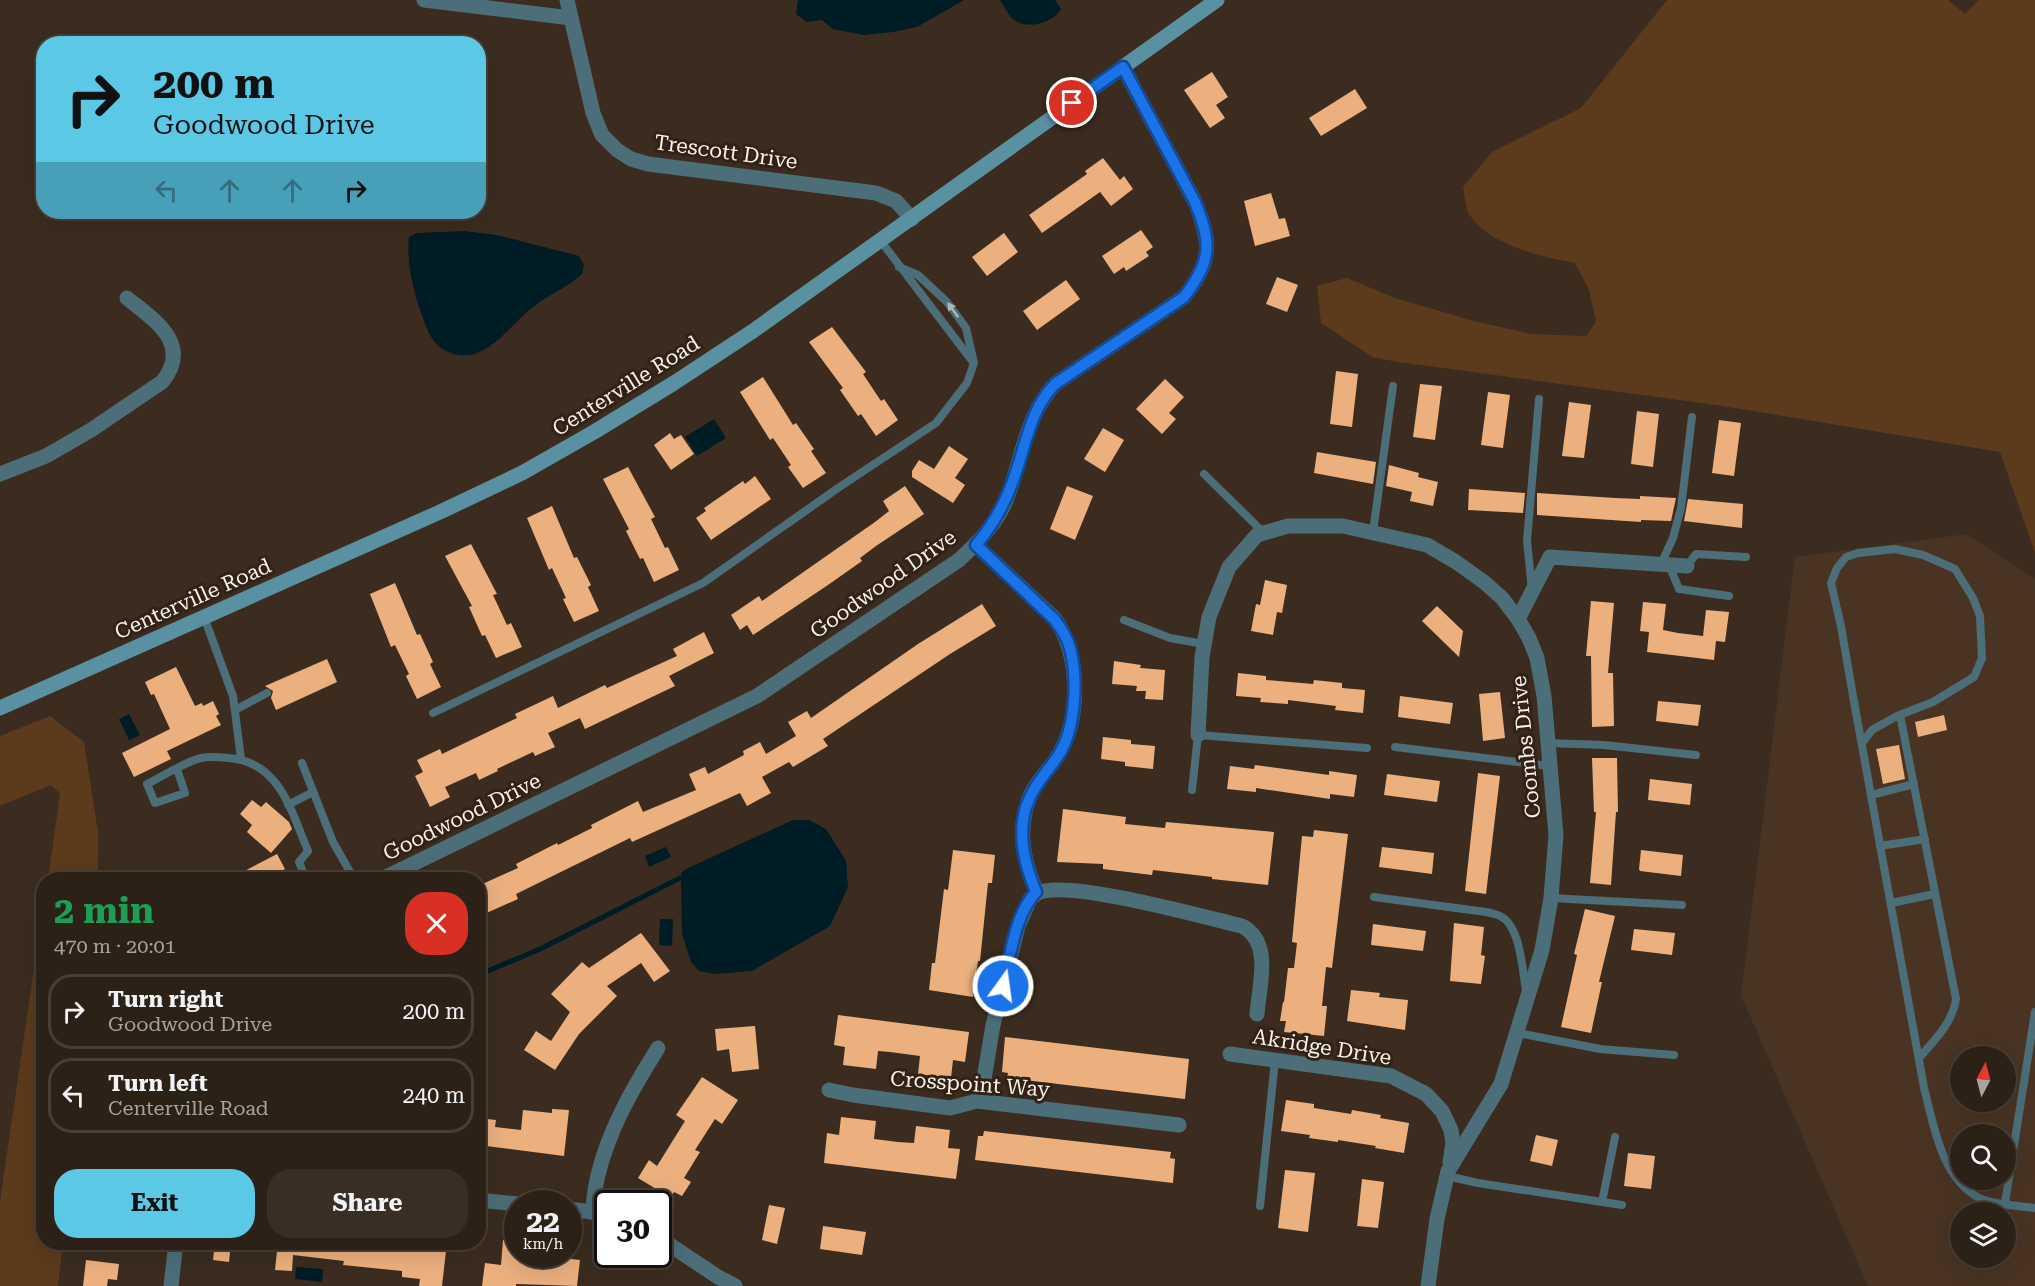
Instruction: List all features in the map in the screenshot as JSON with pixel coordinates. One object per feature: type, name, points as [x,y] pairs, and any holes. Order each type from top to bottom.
[{"type":"main road","name":"Centerville Road","points":[[0,708],[441,512],[522,473],[674,383],[753,331],[1217,0]]},
{"type":"street","points":[[424,0],[571,18]]},
{"type":"street","name":"Trescott Drive","points":[[567,0],[593,113],[602,135],[617,150],[631,159],[648,164],[876,193],[896,201],[912,219]]},
{"type":"street","name":"Goodwood Drive","points":[[396,872],[757,696],[958,560],[976,545],[992,526],[1003,506],[1017,470],[1034,413],[1044,396],[1055,384],[1184,297],[1200,277],[1206,261],[1206,240],[1202,219],[1195,202],[1123,67]]},
{"type":"street","points":[[0,474],[46,456],[91,430],[162,382],[169,374],[174,352],[164,328],[127,298]]},
{"type":"street","name":"Coombs Drive","points":[[1198,735],[1204,644],[1209,617],[1229,567],[1257,535],[1288,526],[1343,526],[1427,545],[1456,562],[1502,598],[1518,618],[1537,658],[1544,696],[1556,835],[1551,898],[1542,951],[1501,1084],[1448,1174],[1437,1219],[1428,1286]]},
{"type":"street","points":[[976,545],[1055,620],[1064,632],[1070,647],[1075,677],[1073,706],[1066,739],[1058,755],[1033,788],[1026,809],[1022,834],[1023,853],[1036,892]]},
{"type":"street","points":[[1518,618],[1550,557],[1687,566]]},
{"type":"street","points":[[977,1101],[983,1085],[993,1025],[1018,926],[1030,900],[1036,892],[1044,889],[1069,890],[1116,898],[1232,923],[1252,931],[1261,949],[1262,961],[1257,1014]]},
{"type":"street","points":[[599,1190],[598,1176],[620,1116],[657,1048]]},
{"type":"street","name":"Akridge Drive","points":[[1230,1054],[1391,1076],[1426,1094],[1442,1111],[1451,1130],[1453,1143],[1448,1174]]},
{"type":"street","name":"Crosspoint Way","points":[[829,1090],[950,1108],[977,1101],[1179,1125]]},
{"type":"street","points":[[486,1201],[504,1203]]},
{"type":"street","points":[[672,1246],[735,1286]]},
{"type":"street","points":[[171,1286],[175,1250]]},
{"type":"lane","points":[[880,240],[974,363]]},
{"type":"lane","points":[[433,713],[703,583],[838,488],[936,423],[967,383],[974,363],[966,328],[947,302],[918,275],[899,267]]},
{"type":"lane","points":[[1373,532],[1393,386]]},
{"type":"lane","points":[[1532,593],[1527,541],[1539,399]]},
{"type":"lane","points":[[1692,417],[1681,508],[1665,564],[1679,589],[1729,596]]},
{"type":"lane","points":[[1204,474],[1264,533]]},
{"type":"lane","points":[[1862,742],[1872,730],[1900,715],[1933,702],[1974,677],[1982,658],[1980,616],[1973,598],[1955,569],[1923,555],[1895,549],[1858,552],[1846,557],[1837,568],[1831,584],[1919,1058],[1941,1151],[1961,1183],[1981,1199],[1999,1202]]},
{"type":"lane","points":[[1687,566],[1696,554],[1746,557]]},
{"type":"lane","points":[[204,617],[233,696],[241,759]]},
{"type":"lane","points":[[1124,620],[1170,638],[1204,644]]},
{"type":"lane","points":[[235,710],[267,693]]},
{"type":"lane","points":[[1900,715],[1956,999],[1951,1017],[1919,1058]]},
{"type":"lane","points":[[1192,790],[1198,735],[1367,748]]},
{"type":"lane","points":[[1548,743],[1604,745],[1696,755]]},
{"type":"lane","points":[[1395,747],[1550,766]]},
{"type":"lane","points":[[177,769],[185,793],[155,803],[147,784],[177,769],[200,758],[241,759],[267,772],[279,786],[308,851],[299,862],[303,872]]},
{"type":"lane","points":[[302,763],[333,842],[350,872]]},
{"type":"lane","points":[[1871,795],[1914,784]]},
{"type":"lane","points":[[288,805],[313,792]]},
{"type":"lane","points":[[1880,846],[1925,839]]},
{"type":"lane","points":[[1891,903],[1935,894]]},
{"type":"lane","points":[[1374,897],[1501,916],[1516,933],[1528,1000]]},
{"type":"lane","points":[[1551,898],[1682,905]]},
{"type":"lane","points":[[2005,1202],[2035,1012]]},
{"type":"lane","points":[[1518,1033],[1600,1048],[1674,1055]]},
{"type":"lane","points":[[1260,1206],[1275,1060]]},
{"type":"lane","points":[[1602,1202],[1615,1137]]},
{"type":"lane","points":[[1448,1174],[1478,1183],[1622,1205]]},
{"type":"lane","points":[[2016,1205],[2035,1208]]},
{"type":"shaded area","points":[[1667,0],[1948,0],[1965,14],[1979,0],[2035,0],[2035,553],[2000,452],[1716,405],[1398,362],[1372,357],[1321,323],[1317,286],[1347,278],[1395,298],[1474,321],[1531,334],[1586,336],[1596,322],[1589,290],[1575,263],[1517,248],[1489,234],[1469,214],[1463,187],[1492,152],[1581,108]]},
{"type":"shaded area","points":[[1966,534],[2035,579],[2035,1286],[1868,1286],[1741,995],[1795,557]]},
{"type":"shaded area","points":[[50,716],[84,742],[98,832],[98,872],[49,872],[60,794],[51,785],[0,806],[0,736]]},
{"type":"shaded area","points":[[36,955],[36,1250],[62,1250],[58,1286],[0,1286],[0,1201]]},
{"type":"water","points":[[798,0],[964,0],[917,27],[863,35],[833,29],[822,20],[806,22],[796,14]]},
{"type":"water","points":[[1000,0],[1055,0],[1061,9],[1052,18],[1032,25],[1014,20]]},
{"type":"water","points":[[464,231],[497,235],[579,256],[584,265],[582,274],[533,307],[488,348],[466,355],[454,354],[437,344],[425,324],[412,278],[408,247],[409,237],[417,233]]},
{"type":"water","points":[[714,419],[726,438],[697,456],[685,437]]},
{"type":"water","points":[[129,714],[140,735],[129,740],[119,719]]},
{"type":"water","points":[[793,820],[809,820],[826,829],[846,861],[848,887],[830,926],[752,971],[716,974],[699,971],[691,962],[682,934],[681,873]]},
{"type":"water","points":[[666,847],[671,857],[649,867],[645,856]]},
{"type":"water","points":[[660,919],[673,919],[672,946],[659,945]]},
{"type":"water","points":[[296,1267],[323,1269],[322,1282],[295,1279]]},
{"type":"building","points":[[1212,72],[1228,97],[1216,105],[1225,118],[1210,128],[1184,90]]},
{"type":"building","points":[[1355,89],[1367,108],[1321,136],[1309,118]]},
{"type":"building","points":[[1103,158],[1120,180],[1124,176],[1133,189],[1111,206],[1100,192],[1042,233],[1029,215],[1087,174],[1085,171]]},
{"type":"building","points":[[1271,193],[1279,219],[1285,218],[1290,236],[1255,246],[1244,201]]},
{"type":"building","points":[[1141,230],[1153,247],[1146,252],[1149,256],[1126,271],[1124,267],[1114,274],[1102,256]]},
{"type":"building","points":[[1004,233],[1018,252],[987,276],[972,257]]},
{"type":"building","points":[[1277,277],[1298,285],[1287,312],[1266,304]]},
{"type":"building","points":[[1066,280],[1080,299],[1037,330],[1023,311]]},
{"type":"building","points":[[832,327],[866,372],[863,374],[881,401],[884,399],[898,420],[876,436],[861,414],[858,416],[840,390],[843,388],[809,342]]},
{"type":"building","points":[[1336,371],[1358,374],[1352,427],[1330,424]]},
{"type":"building","points":[[763,377],[793,425],[796,423],[814,449],[811,451],[826,473],[803,488],[788,467],[791,465],[773,438],[770,440],[740,392]]},
{"type":"building","points":[[1165,379],[1184,397],[1169,413],[1176,419],[1162,434],[1136,409]]},
{"type":"building","points":[[1420,384],[1442,386],[1435,440],[1413,437]]},
{"type":"building","points":[[1488,392],[1510,395],[1503,448],[1481,445]]},
{"type":"building","points":[[1569,402],[1591,405],[1584,458],[1562,456]]},
{"type":"building","points":[[1637,411],[1659,414],[1653,467],[1631,464]]},
{"type":"building","points":[[1719,420],[1741,423],[1734,476],[1712,473]]},
{"type":"building","points":[[1103,428],[1124,440],[1105,472],[1084,459]]},
{"type":"building","points":[[670,433],[674,439],[681,435],[694,454],[671,470],[654,445]]},
{"type":"building","points":[[949,446],[968,459],[955,478],[965,485],[953,503],[912,477],[912,471],[919,460],[934,469]]},
{"type":"building","points":[[1317,452],[1376,462],[1373,484],[1314,473]]},
{"type":"building","points":[[1389,465],[1419,473],[1418,477],[1438,482],[1433,506],[1410,501],[1412,492],[1386,486]]},
{"type":"building","points":[[628,467],[655,517],[651,519],[665,548],[668,547],[679,570],[654,582],[643,558],[640,559],[626,531],[629,529],[603,479]]},
{"type":"building","points":[[755,476],[771,499],[711,540],[696,518],[706,511],[704,508],[743,481],[745,484]]},
{"type":"building","points":[[905,486],[924,514],[860,558],[862,561],[753,635],[747,625],[740,630],[731,615],[759,596],[762,601],[875,522],[889,511],[883,501]]},
{"type":"building","points":[[1067,486],[1093,496],[1075,540],[1050,529]]},
{"type":"building","points":[[1469,489],[1525,493],[1523,513],[1468,510]]},
{"type":"building","points":[[1537,493],[1640,499],[1640,496],[1676,498],[1671,521],[1641,520],[1641,522],[1537,515]]},
{"type":"building","points":[[1688,499],[1743,504],[1742,528],[1684,521]]},
{"type":"building","points":[[552,506],[574,558],[577,557],[591,585],[588,587],[599,611],[574,622],[563,599],[566,598],[552,568],[549,570],[527,518]]},
{"type":"building","points":[[471,544],[497,594],[493,595],[507,625],[511,623],[522,647],[496,658],[485,635],[482,636],[469,607],[472,606],[445,556]]},
{"type":"building","points":[[1265,580],[1287,585],[1282,613],[1277,612],[1273,635],[1251,631],[1256,604],[1260,605]]},
{"type":"building","points":[[395,583],[417,635],[420,634],[433,662],[430,664],[441,687],[417,699],[406,676],[409,674],[395,645],[391,647],[370,594]]},
{"type":"building","points":[[1591,601],[1614,603],[1608,673],[1613,673],[1614,726],[1592,727],[1591,656],[1586,656]]},
{"type":"building","points":[[1643,602],[1666,604],[1663,630],[1703,636],[1706,610],[1729,612],[1725,642],[1716,641],[1714,660],[1647,652],[1649,632],[1640,631]]},
{"type":"building","points":[[982,604],[996,626],[823,739],[828,746],[793,767],[789,762],[762,777],[771,793],[747,806],[740,793],[632,842],[630,838],[516,894],[518,899],[486,913],[486,882],[518,868],[516,864],[592,828],[591,825],[638,801],[643,812],[696,790],[689,774],[705,767],[708,774],[744,755],[743,751],[760,742],[766,754],[796,736],[788,722],[807,711],[811,718],[918,644]]},
{"type":"building","points":[[1437,606],[1463,631],[1459,657],[1422,621]]},
{"type":"building","points":[[704,632],[714,653],[669,676],[675,686],[585,729],[580,718],[548,733],[555,747],[535,756],[533,752],[479,780],[476,773],[445,787],[450,797],[430,807],[415,776],[423,772],[417,760],[440,749],[442,754],[517,718],[515,714],[553,696],[558,708],[605,685],[607,688],[677,656],[673,649]]},
{"type":"building","points":[[327,659],[337,682],[276,710],[271,698],[273,691],[265,686]]},
{"type":"building","points":[[1114,661],[1141,665],[1140,668],[1165,670],[1163,700],[1145,699],[1146,691],[1136,691],[1137,686],[1112,684]]},
{"type":"building","points":[[176,667],[195,706],[202,703],[203,706],[213,701],[219,714],[216,716],[221,725],[167,751],[171,759],[134,777],[122,753],[170,729],[154,694],[151,695],[145,682]]},
{"type":"building","points":[[1238,673],[1266,676],[1266,680],[1313,684],[1314,680],[1342,683],[1342,688],[1365,690],[1363,713],[1335,710],[1336,706],[1288,700],[1288,704],[1260,702],[1261,698],[1236,696]]},
{"type":"building","points":[[1500,692],[1505,738],[1483,741],[1479,694]]},
{"type":"building","points":[[1400,696],[1453,703],[1450,724],[1398,717]]},
{"type":"building","points":[[1658,701],[1701,705],[1698,726],[1656,721]]},
{"type":"building","points":[[1944,715],[1947,730],[1918,737],[1915,722]]},
{"type":"building","points":[[1103,737],[1131,740],[1131,744],[1155,746],[1153,769],[1125,766],[1125,762],[1101,759]]},
{"type":"building","points":[[1899,745],[1905,779],[1883,784],[1876,749]]},
{"type":"building","points":[[1592,758],[1617,758],[1618,812],[1616,812],[1611,885],[1590,883],[1596,812],[1594,812]]},
{"type":"building","points":[[1255,765],[1329,775],[1329,771],[1357,775],[1354,797],[1330,794],[1330,799],[1256,788],[1256,792],[1227,789],[1230,766],[1254,769]]},
{"type":"building","points":[[1478,773],[1500,776],[1486,894],[1465,891]]},
{"type":"building","points":[[1387,774],[1440,781],[1437,802],[1384,795]]},
{"type":"building","points":[[1650,779],[1692,784],[1690,805],[1648,800]]},
{"type":"building","points":[[252,800],[261,807],[266,802],[289,822],[292,829],[271,853],[247,832],[252,825],[240,814]]},
{"type":"building","points":[[1063,809],[1126,817],[1125,824],[1165,828],[1166,822],[1274,832],[1268,885],[1153,870],[1152,875],[1103,869],[1103,864],[1057,862]]},
{"type":"building","points":[[1314,830],[1348,834],[1332,968],[1326,967],[1322,1006],[1327,1006],[1324,1036],[1284,1032],[1286,1021],[1280,1021],[1288,968],[1294,968],[1297,943],[1292,942],[1302,836],[1313,837]]},
{"type":"building","points":[[1382,847],[1434,853],[1432,874],[1379,867]]},
{"type":"building","points":[[953,850],[995,855],[992,883],[988,883],[980,961],[978,961],[973,997],[929,990],[932,963],[935,963],[944,889],[948,890]]},
{"type":"building","points":[[1641,850],[1683,855],[1681,876],[1640,871]]},
{"type":"building","points":[[277,854],[285,869],[279,872],[242,872]]},
{"type":"building","points":[[1585,909],[1615,916],[1599,982],[1602,982],[1591,1033],[1561,1027],[1577,955],[1574,954]]},
{"type":"building","points":[[1454,923],[1484,927],[1481,955],[1485,956],[1481,984],[1450,981]]},
{"type":"building","points":[[1373,924],[1426,931],[1423,951],[1371,945]]},
{"type":"building","points":[[1634,929],[1675,933],[1672,955],[1631,950]]},
{"type":"building","points":[[641,933],[670,971],[654,982],[641,963],[607,986],[617,996],[579,1034],[555,1070],[524,1050],[536,1031],[551,1041],[570,1012],[551,994],[582,962],[589,968]]},
{"type":"building","points":[[1351,990],[1380,993],[1379,997],[1408,1000],[1405,1030],[1347,1021]]},
{"type":"building","points":[[838,1015],[969,1032],[965,1062],[953,1060],[951,1078],[918,1074],[920,1056],[890,1052],[878,1051],[876,1069],[843,1065],[845,1047],[834,1045]]},
{"type":"building","points":[[755,1026],[759,1069],[732,1072],[729,1049],[717,1051],[715,1029]]},
{"type":"building","points":[[1005,1037],[1189,1059],[1185,1099],[1007,1078],[1008,1073],[1002,1072]]},
{"type":"building","points":[[702,1077],[738,1100],[722,1124],[715,1119],[695,1150],[700,1152],[684,1178],[691,1182],[682,1196],[674,1192],[672,1196],[672,1190],[658,1190],[638,1178],[649,1160],[657,1166],[685,1121],[676,1115]]},
{"type":"building","points":[[1286,1100],[1314,1104],[1314,1108],[1351,1114],[1352,1110],[1381,1115],[1380,1118],[1409,1123],[1404,1153],[1338,1140],[1338,1142],[1309,1138],[1310,1135],[1281,1131]]},
{"type":"building","points":[[552,1109],[569,1110],[564,1156],[486,1146],[486,1119],[496,1120],[495,1127],[521,1130],[523,1110],[552,1113]]},
{"type":"building","points":[[841,1117],[876,1121],[874,1139],[898,1142],[914,1143],[916,1126],[950,1130],[948,1148],[960,1149],[956,1179],[824,1163],[827,1133],[839,1135]]},
{"type":"building","points":[[984,1131],[1171,1152],[1170,1158],[1175,1159],[1173,1183],[975,1160],[978,1136],[983,1136]]},
{"type":"building","points":[[1536,1135],[1558,1140],[1552,1166],[1530,1161]]},
{"type":"building","points":[[1628,1153],[1655,1156],[1651,1189],[1624,1186]]},
{"type":"building","points":[[1285,1170],[1315,1173],[1308,1232],[1278,1228]]},
{"type":"building","points":[[1362,1179],[1384,1182],[1378,1228],[1357,1226]]},
{"type":"building","points":[[769,1205],[785,1208],[777,1244],[762,1240]]},
{"type":"building","points":[[823,1226],[866,1232],[862,1255],[820,1249]]},
{"type":"building","points":[[503,1240],[504,1268],[579,1268],[577,1286],[516,1284],[516,1286],[482,1286],[485,1263],[501,1265]]},
{"type":"building","points":[[214,1250],[230,1250],[229,1262],[213,1260]]},
{"type":"building","points":[[277,1250],[446,1250],[442,1286],[419,1286],[420,1279],[402,1277],[402,1271],[343,1265],[344,1261],[293,1255],[292,1271],[275,1270]]},
{"type":"building","points":[[86,1260],[119,1264],[117,1280],[108,1279],[107,1286],[83,1286]]},
{"type":"waterway","points":[[486,972],[540,949],[680,878]]},
{"type":"route","points":[[1003,986],[1018,926],[1036,892],[1023,853],[1022,834],[1026,809],[1033,788],[1058,755],[1066,739],[1073,706],[1075,677],[1070,647],[1064,632],[1055,620],[976,545],[992,526],[1003,506],[1017,470],[1034,413],[1044,396],[1055,384],[1184,297],[1200,277],[1206,261],[1206,240],[1202,219],[1195,202],[1123,67],[1072,103]]}]
